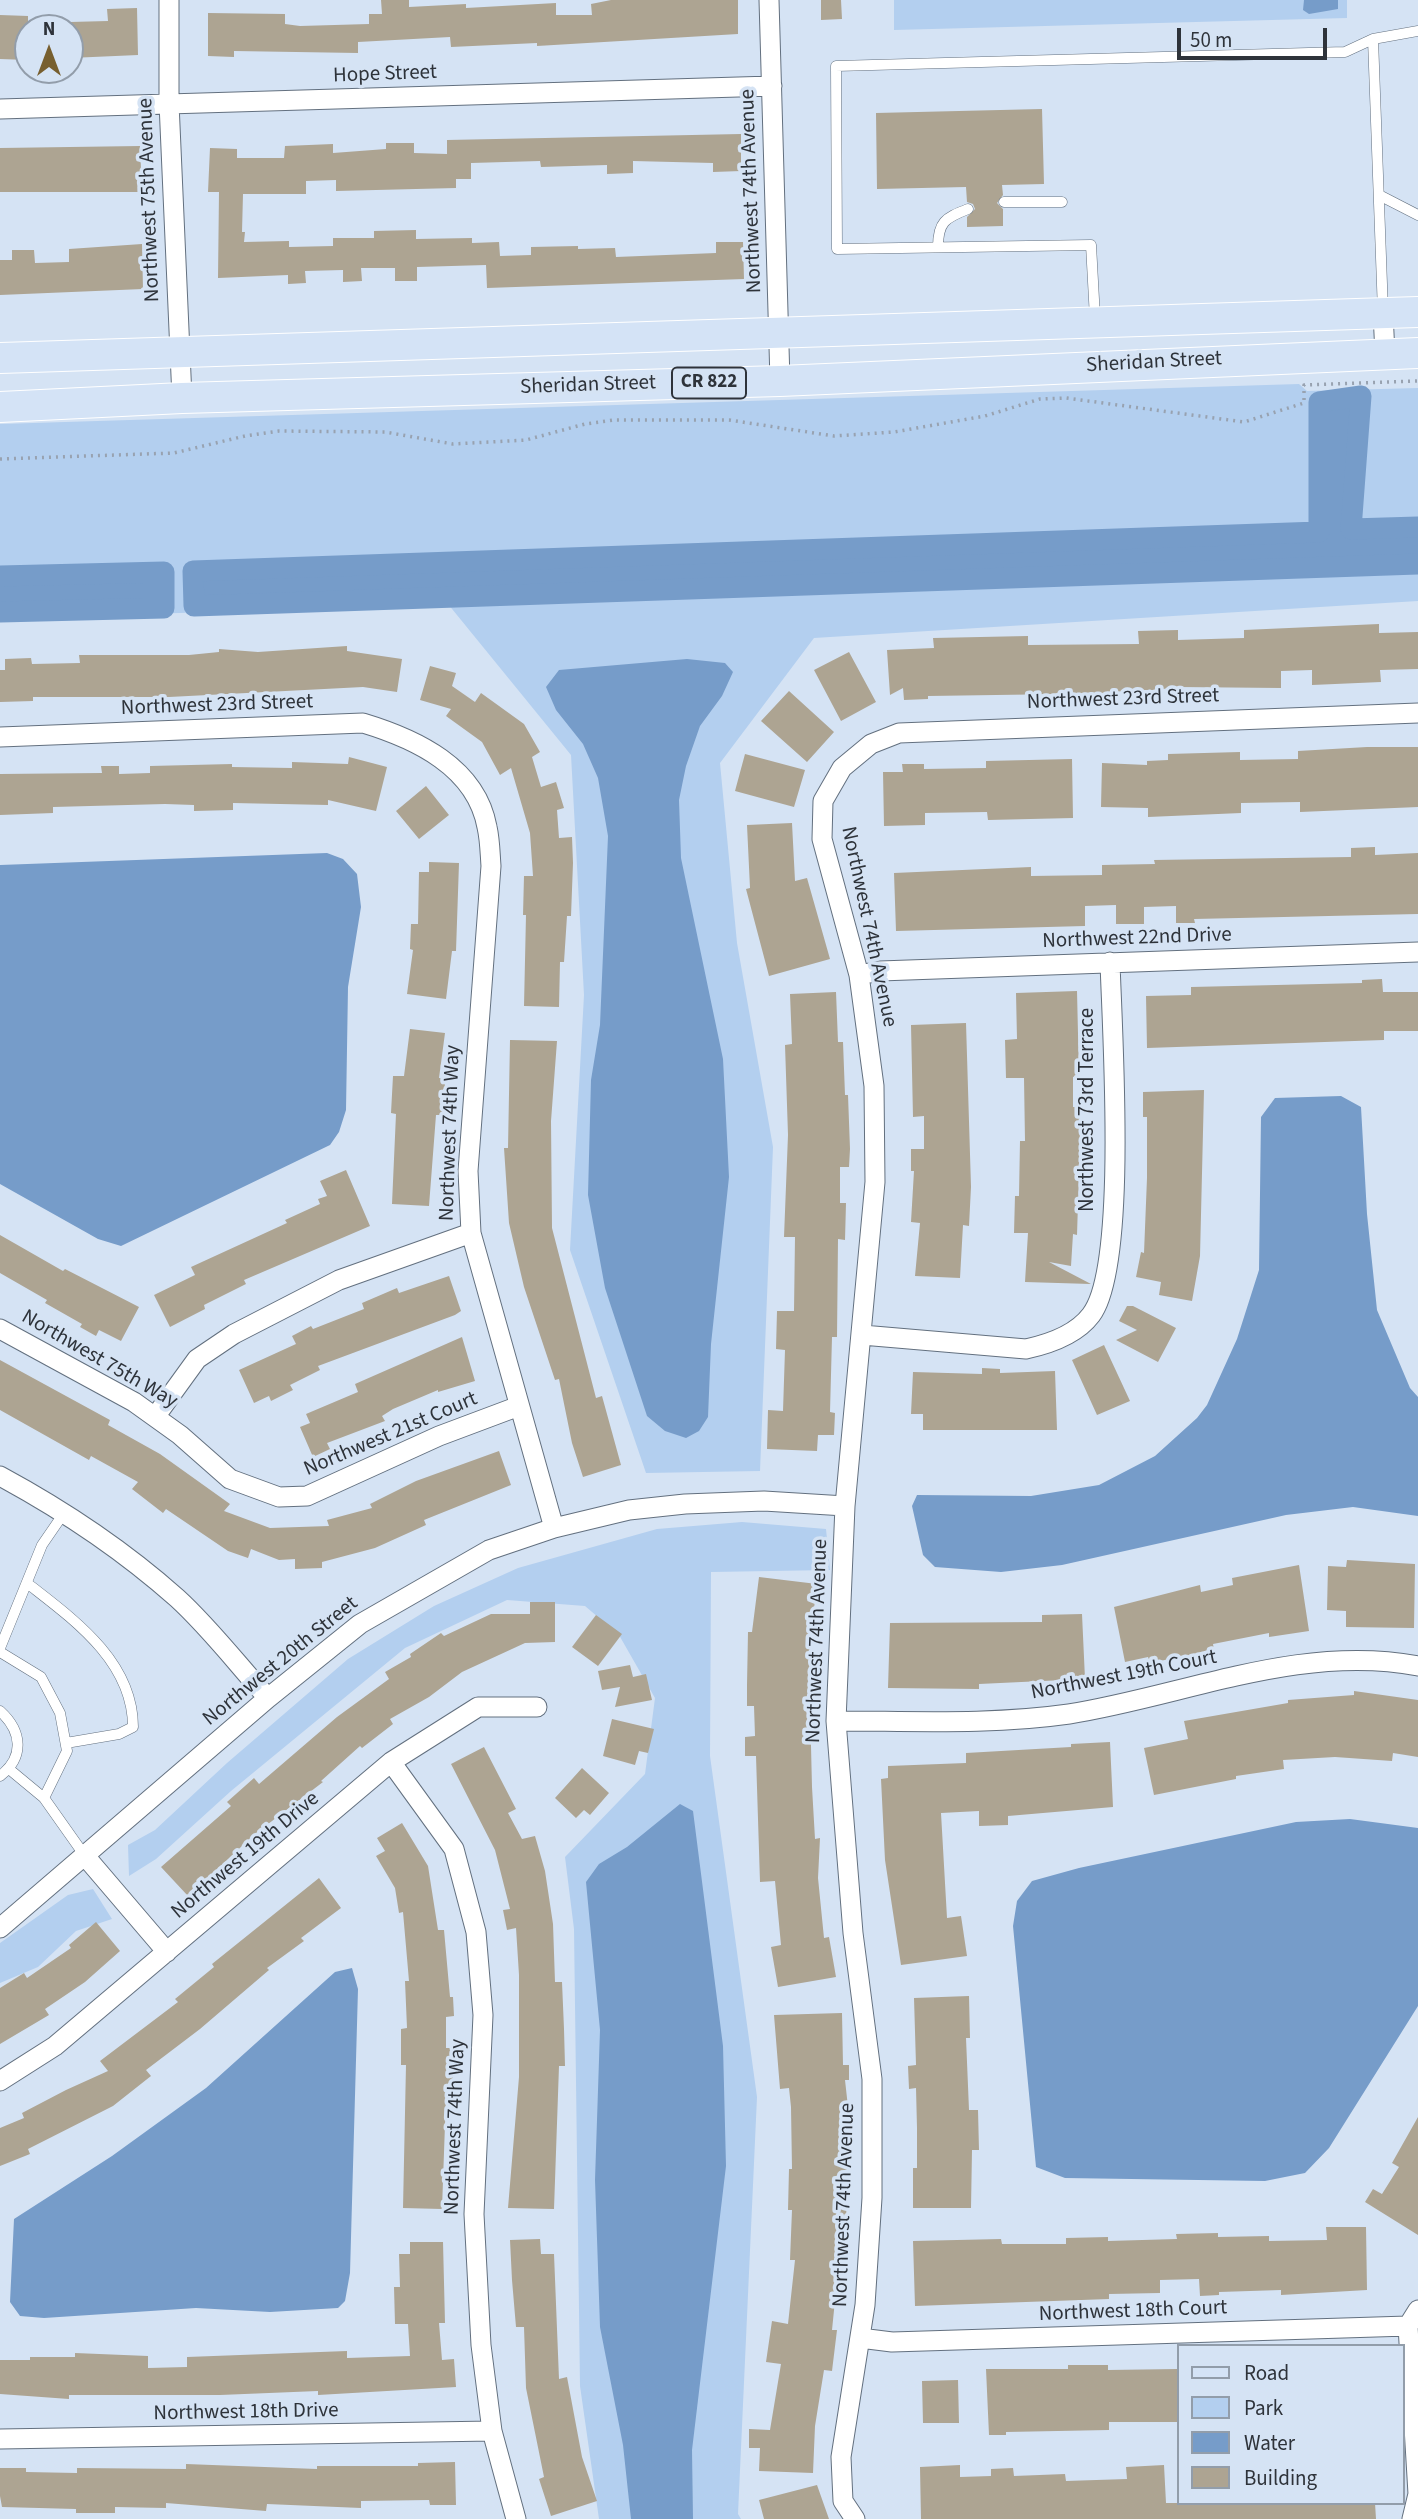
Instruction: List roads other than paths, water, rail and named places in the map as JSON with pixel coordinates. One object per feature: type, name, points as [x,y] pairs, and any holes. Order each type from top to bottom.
[{"type":"main road","name":"Sheridan Street","points":[[0,358],[1418,312]]},
{"type":"main road","name":"Sheridan Street","points":[[0,407],[182,398],[780,381],[1418,353]]},
{"type":"street","name":"Northwest 75th Avenue","points":[[169,0],[169,103],[182,398]]},
{"type":"street","name":"Northwest 74th Avenue","points":[[769,0],[780,381]]},
{"type":"street","name":"Hope Street","points":[[0,109],[772,86]]},
{"type":"street","points":[[1383,313],[1385,354]]},
{"type":"street","name":"Northwest 23rd Street","points":[[842,768],[871,744],[899,733],[1418,713]]},
{"type":"street","name":"Northwest 23rd Street","points":[[0,737],[363,723],[399,734],[430,749]]},
{"type":"street","name":"Northwest 74th Way","points":[[430,749],[455,770],[475,794],[487,825],[491,866],[468,1171],[471,1233],[554,1528]]},
{"type":"street","name":"Northwest 74th Avenue","points":[[842,768],[823,801],[822,839],[859,975],[874,1086],[875,1182],[845,1506],[836,1721],[853,1933],[872,2079],[872,2199],[860,2338],[841,2456],[844,2501],[855,2519]]},
{"type":"street","name":"Northwest 22nd Drive","points":[[859,975],[880,971],[1418,951]]},
{"type":"street","name":"Northwest 73rd Terrace","points":[[862,1335],[1026,1349],[1050,1343],[1073,1330],[1091,1315],[1105,1287],[1110,1250],[1115,1140],[1110,962]]},
{"type":"street","points":[[155,1417],[197,1359],[234,1334],[339,1280],[471,1233]]},
{"type":"street","name":"Northwest 75th Way","points":[[0,1329],[134,1402],[230,1479],[279,1497]]},
{"type":"street","name":"Northwest 21st Court","points":[[279,1497],[307,1496],[439,1436],[519,1406]]},
{"type":"street","points":[[0,1476],[64,1513],[118,1549],[179,1600],[268,1698]]},
{"type":"street","name":"Northwest 20th Street","points":[[0,1928],[268,1698],[360,1623],[489,1550],[554,1528],[629,1510],[685,1504],[764,1501],[845,1506]]},
{"type":"street","name":"Northwest 19th Court","points":[[836,1721],[987,1721],[1068,1714],[1280,1669],[1346,1660],[1391,1661],[1418,1666]]},
{"type":"street","name":"Northwest 19th Drive","points":[[0,2081],[55,2046],[391,1762],[478,1707],[537,1707]]},
{"type":"street","name":"Northwest 74th Way","points":[[391,1762],[454,1849],[476,1932],[483,2015],[474,2214],[481,2345],[492,2431],[516,2516]]},
{"type":"street","points":[[85,1856],[167,1952]]},
{"type":"street","points":[[1412,2519],[1418,2494],[1413,2318]]},
{"type":"street","name":"Northwest 18th Court","points":[[860,2338],[892,2342],[1413,2318]]},
{"type":"street","name":"Northwest 18th Drive","points":[[0,2439],[492,2431]]},
{"type":"lane","points":[[1095,323],[1091,245],[837,249],[836,66],[1345,52],[1373,39],[1418,31]]},
{"type":"lane","points":[[1373,39],[1383,313]]},
{"type":"lane","points":[[1379,195],[1418,215]]},
{"type":"lane","points":[[1004,202],[1062,202]]},
{"type":"lane","points":[[937,247],[938,229],[944,221],[968,209]]},
{"type":"lane","points":[[44,1798],[67,1751],[60,1713],[41,1677],[0,1650],[42,1545],[64,1513]]},
{"type":"lane","points":[[27,1583],[77,1622],[113,1663],[130,1700],[133,1727],[119,1734],[66,1743]]},
{"type":"lane","points":[[0,1711],[17,1734],[16,1759],[4,1773],[44,1798],[85,1856]]},
{"type":"water","points":[[1304,0],[1338,0],[1338,9],[1309,14],[1303,10]]},
{"type":"water","points":[[1361,396],[1351,528],[1418,527],[1418,564],[194,606],[193,571],[1318,532],[1319,402]]},
{"type":"water","points":[[164,572],[164,608],[0,612],[0,576]]},
{"type":"water","points":[[687,659],[725,663],[733,672],[722,696],[700,726],[686,766],[679,800],[681,858],[723,1059],[729,1177],[711,1344],[708,1417],[699,1431],[686,1438],[665,1431],[647,1416],[605,1288],[588,1195],[591,1080],[600,1025],[608,836],[598,778],[583,744],[556,710],[546,687],[559,670]]},
{"type":"water","points":[[327,853],[343,859],[357,874],[361,907],[348,987],[346,1110],[339,1132],[330,1145],[121,1246],[98,1239],[0,1184],[0,865]]},
{"type":"water","points":[[1341,1096],[1361,1107],[1367,1214],[1377,1310],[1410,1388],[1418,1397],[1418,1516],[1353,1507],[1286,1515],[1062,1565],[1001,1572],[935,1567],[923,1555],[912,1506],[917,1495],[1031,1496],[1099,1485],[1155,1456],[1197,1418],[1207,1405],[1237,1339],[1259,1270],[1261,1117],[1275,1098]]},
{"type":"water","points":[[680,1804],[693,1811],[723,2046],[726,2166],[692,2450],[693,2519],[631,2519],[623,2445],[600,2327],[595,2180],[600,2030],[586,1882],[599,1864],[627,1847]]},
{"type":"water","points":[[1350,1819],[1418,1828],[1418,2006],[1329,2148],[1305,2173],[1265,2181],[1065,2178],[1036,2167],[1013,1926],[1017,1901],[1032,1881],[1079,1868],[1296,1822]]},
{"type":"water","points":[[352,1968],[358,1989],[350,2273],[345,2301],[338,2308],[270,2312],[196,2308],[44,2318],[20,2316],[10,2302],[14,2219],[112,2156],[206,2088],[335,1972]]},
{"type":"waterway","points":[[1418,527],[1351,529],[1361,396],[1319,402],[1319,532],[193,571],[194,606],[1418,564]]},
{"type":"waterway","points":[[0,576],[164,572],[164,608],[0,612]]}]
